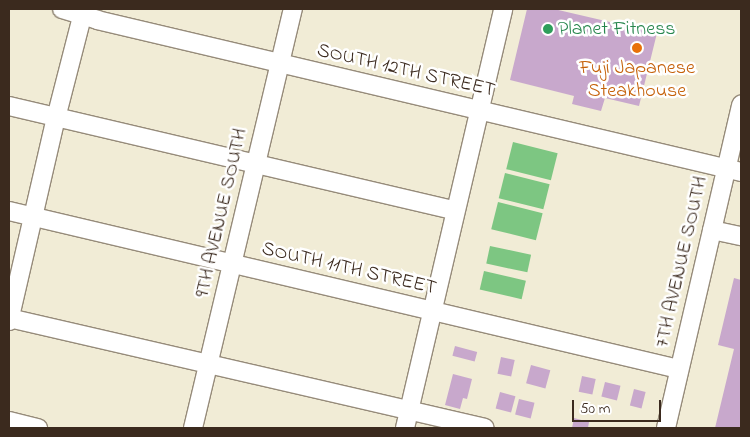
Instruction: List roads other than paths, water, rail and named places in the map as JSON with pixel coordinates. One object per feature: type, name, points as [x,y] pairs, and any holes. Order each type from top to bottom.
[{"type":"street","name":"SOUTH 12TH STREET","points":[[62,9],[83,12],[98,20],[279,64],[734,170]]},
{"type":"street","name":"9TH AVENUE SOUTH","points":[[193,428],[293,9]]},
{"type":"street","points":[[405,428],[503,9]]},
{"type":"street","points":[[83,12],[9,319],[484,428]]},
{"type":"street","name":"7TH AVENUE SOUTH","points":[[666,428],[712,230],[734,170],[741,105]]},
{"type":"street","points":[[9,106],[455,211]]},
{"type":"street","name":"SOUTH 11TH STREET","points":[[9,210],[679,369]]},
{"type":"street","points":[[712,230],[741,236]]},
{"type":"street","points":[[9,421],[38,428]]},
{"type":"place","name":"Planet Fitness","points":[[548,29]]},
{"type":"place","name":"Fuji Japanese Steakhouse","points":[[637,48]]}]
